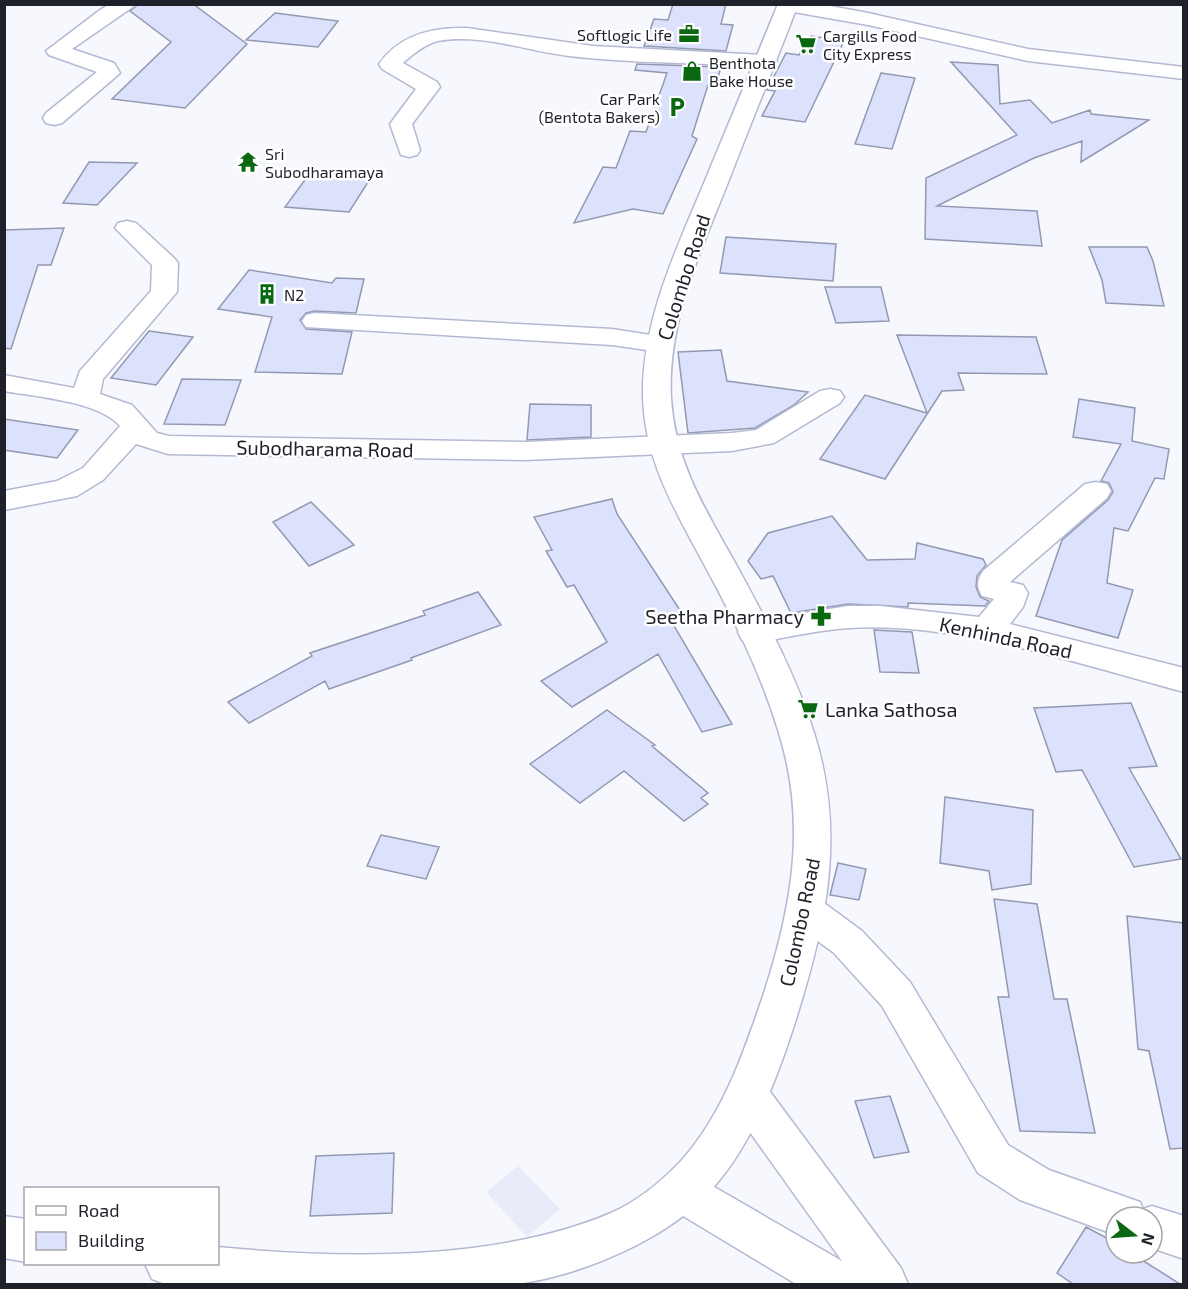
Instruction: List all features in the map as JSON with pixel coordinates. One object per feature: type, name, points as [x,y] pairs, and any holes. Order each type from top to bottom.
[{"type":"main road","points":[[54,117],[109,74],[106,68],[56,51],[106,14],[127,4]]},
{"type":"main road","points":[[788,5],[868,19],[1028,55],[1184,73]]},
{"type":"main road","name":"Colombo Road","points":[[186,1265],[287,1276],[421,1283],[480,1278],[522,1271],[562,1259],[607,1240],[650,1214],[681,1191],[717,1148],[747,1094],[768,1045],[806,911],[815,848],[814,810],[799,738],[754,632],[671,471],[662,445],[657,407],[660,344],[668,312],[691,246],[788,5]]},
{"type":"main road","points":[[409,150],[401,124],[429,87],[390,64],[402,51],[434,35],[460,34],[570,50],[727,57],[766,61]]},
{"type":"main road","points":[[85,398],[90,377],[164,292],[165,263],[127,228]]},
{"type":"main road","points":[[315,321],[612,337],[660,344]]},
{"type":"main road","name":"Subodharama Road","points":[[4,383],[85,398],[122,411],[147,439],[168,445],[525,451],[732,442],[764,437],[830,397]]},
{"type":"main road","points":[[4,501],[66,489],[93,474],[136,426]]},
{"type":"main road","points":[[986,629],[1007,607],[1012,593],[993,588],[994,579],[1096,491]]},
{"type":"main road","name":"Kenhinda Road","points":[[754,632],[848,617],[930,621],[986,629],[1184,680]]},
{"type":"main road","points":[[806,911],[848,942],[896,994],[993,1159],[1036,1186],[1104,1210]]},
{"type":"main road","points":[[747,1094],[885,1284]]},
{"type":"main road","points":[[681,1191],[837,1284]]},
{"type":"main road","points":[[1164,1231],[1184,1238]]},
{"type":"main road","points":[[4,1237],[24,1241]]},
{"type":"shaded area","points":[[518,1166],[560,1209],[527,1237],[486,1192]]},
{"type":"building","points":[[139,4],[193,4],[247,44],[185,108],[112,99],[171,42],[130,11]]},
{"type":"building","name":"Softlogic Life","points":[[673,4],[726,4],[721,24],[733,25],[726,51],[644,46],[654,19],[668,20]]},
{"type":"building","points":[[275,13],[338,21],[318,47],[246,40]]},
{"type":"building","points":[[811,36],[844,41],[805,122],[762,116],[775,91],[767,90],[786,53],[799,55]]},
{"type":"building","points":[[951,62],[998,65],[1000,104],[1030,100],[1052,123],[1090,110],[1091,114],[1149,120],[1081,162],[1082,141],[1034,158],[937,206],[1037,211],[1042,246],[925,239],[926,178],[1017,135]]},
{"type":"building","points":[[637,64],[721,67],[716,85],[708,85],[692,136],[697,139],[663,214],[633,209],[574,223],[603,167],[616,168],[630,131],[646,132],[667,73],[635,70]]},
{"type":"building","points":[[881,73],[915,78],[892,149],[855,144]]},
{"type":"building","points":[[89,162],[137,163],[97,205],[63,203]]},
{"type":"building","points":[[310,173],[372,176],[349,212],[285,207]]},
{"type":"building","points":[[64,228],[51,265],[38,265],[11,349],[4,348],[4,230]]},
{"type":"building","points":[[726,237],[836,244],[833,281],[720,273]]},
{"type":"building","points":[[1089,247],[1147,247],[1153,261],[1164,306],[1106,303],[1102,280]]},
{"type":"building","points":[[249,270],[332,283],[336,278],[364,279],[356,313],[315,311],[306,313],[300,320],[306,329],[352,332],[342,374],[255,372],[272,317],[218,309]]},
{"type":"building","points":[[825,287],[881,287],[889,321],[836,323]]},
{"type":"building","points":[[149,331],[193,337],[156,385],[111,378]]},
{"type":"building","points":[[897,335],[1036,337],[1047,374],[958,373],[964,390],[942,391],[885,479],[820,459],[865,395],[927,413]]},
{"type":"building","points":[[721,350],[727,381],[808,392],[794,405],[755,428],[688,433],[678,352]]},
{"type":"building","points":[[182,379],[241,380],[225,425],[164,424]]},
{"type":"building","points":[[1079,399],[1135,408],[1132,441],[1169,449],[1164,479],[1155,478],[1128,531],[1114,528],[1107,583],[1133,590],[1118,638],[1036,616],[1062,540],[1108,500],[1113,492],[1109,483],[1101,481],[1121,444],[1073,437]]},
{"type":"building","points":[[530,404],[591,405],[591,437],[527,440]]},
{"type":"building","points":[[4,419],[78,430],[57,458],[4,450]]},
{"type":"building","points":[[612,499],[617,514],[687,621],[674,626],[732,724],[702,732],[658,654],[572,707],[541,681],[607,642],[574,585],[567,587],[546,551],[552,550],[534,517]]},
{"type":"building","points":[[311,502],[354,545],[309,566],[273,522]]},
{"type":"building","points":[[832,516],[867,560],[915,559],[917,543],[983,559],[986,565],[977,576],[976,587],[980,597],[989,601],[985,606],[908,603],[908,607],[848,604],[791,613],[773,576],[761,579],[748,561],[768,533]]},
{"type":"building","points":[[478,592],[501,625],[329,689],[325,681],[249,723],[228,702],[312,656],[310,653],[425,615],[423,611]]},
{"type":"building","points":[[874,630],[912,632],[919,673],[880,672]]},
{"type":"building","points":[[1131,703],[1157,766],[1129,768],[1181,859],[1134,867],[1082,770],[1056,772],[1034,708]]},
{"type":"building","points":[[607,710],[655,745],[652,746],[708,793],[701,798],[708,804],[684,821],[624,771],[580,803],[530,764]]},
{"type":"building","points":[[945,797],[1033,810],[1031,884],[992,890],[989,871],[940,863]]},
{"type":"building","points":[[381,835],[439,847],[426,879],[367,866]]},
{"type":"building","points":[[838,863],[866,869],[859,900],[830,895]]},
{"type":"building","points":[[994,899],[1037,904],[1054,999],[1067,999],[1095,1133],[1020,1131],[998,997],[1009,997]]},
{"type":"building","points":[[1127,916],[1184,923],[1184,1148],[1170,1149],[1149,1051],[1138,1049]]},
{"type":"building","points":[[890,1096],[909,1152],[874,1158],[855,1101]]},
{"type":"building","points":[[394,1153],[392,1213],[310,1216],[316,1156]]},
{"type":"building","points":[[1086,1227],[1104,1237],[1104,1265],[1150,1265],[1180,1284],[1073,1284],[1057,1273]]},
{"type":"place","name":"Softlogic Life","points":[[689,34]]},
{"type":"place","name":"Cargills Food City Express","points":[[806,44]]},
{"type":"place","name":"Benthota Bake House","points":[[692,71]]},
{"type":"place","name":"Car Park (Bentota Bakers)","points":[[677,107]]},
{"type":"place","name":"Sri Subodharamaya","points":[[248,162]]},
{"type":"place","name":"N2","points":[[267,294]]},
{"type":"place","name":"Seetha Pharmacy","points":[[821,616]]},
{"type":"place","name":"Lanka Sathosa","points":[[808,709]]}]
